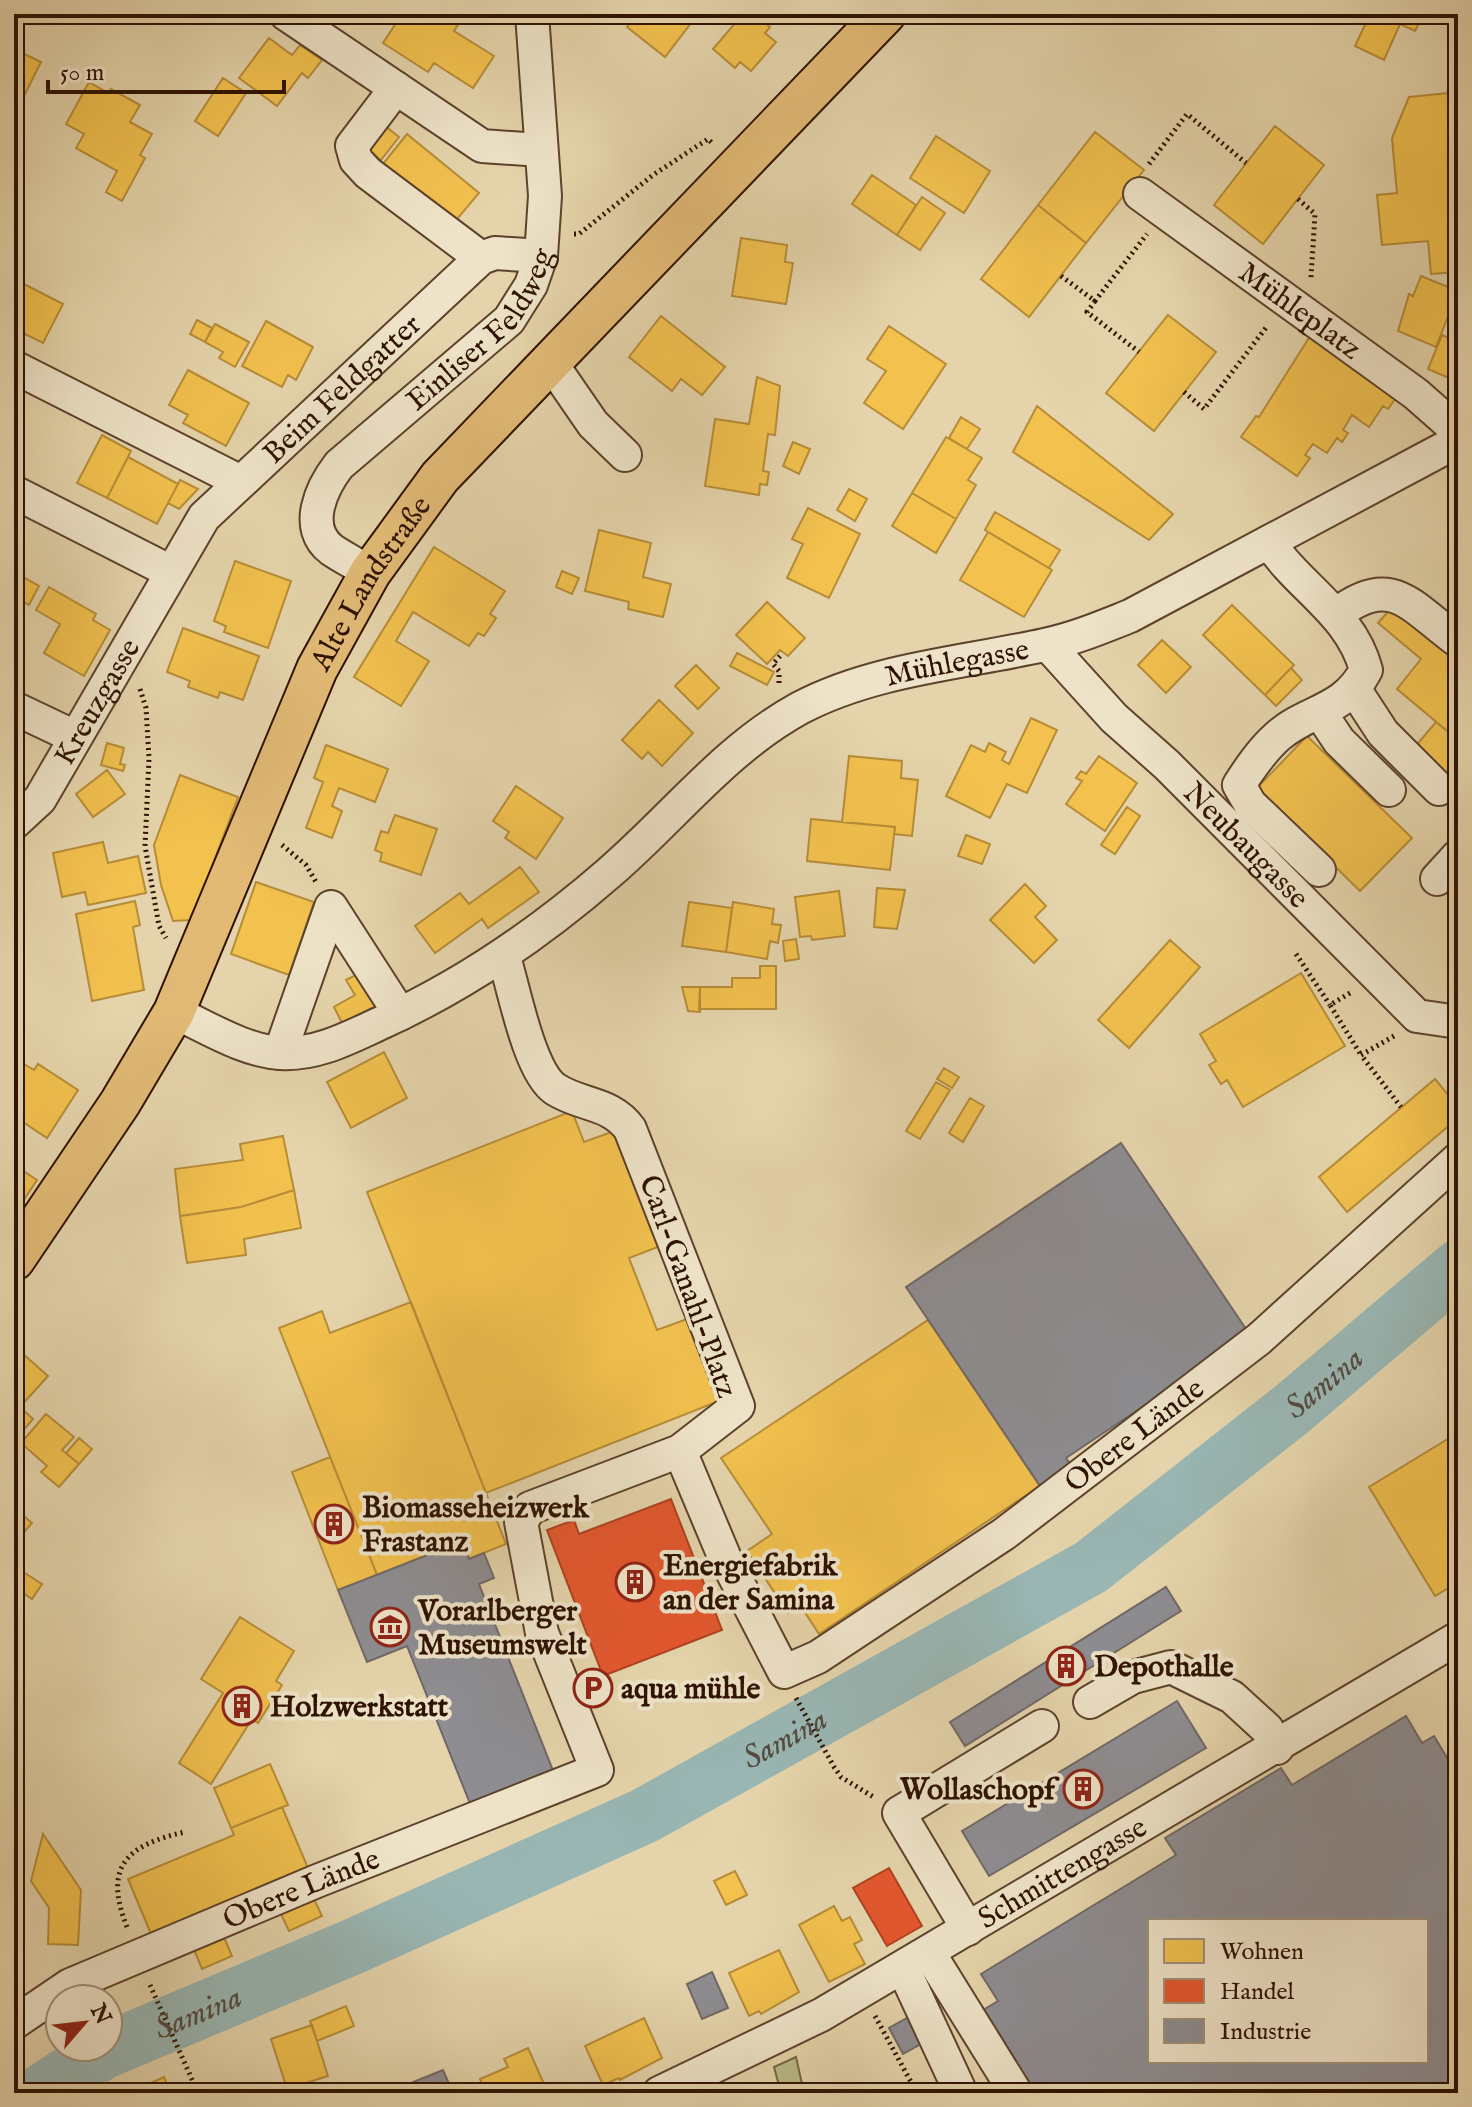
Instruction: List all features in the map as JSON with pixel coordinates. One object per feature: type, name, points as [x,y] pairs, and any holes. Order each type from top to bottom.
[{"type":"main road","name":"Alte Landstraße","points":[[14,1260],[120,1103],[183,994],[317,669],[370,573],[440,477],[885,14]]},
{"type":"street","points":[[286,14],[482,146],[540,150]]},
{"type":"street","name":"Einliser Feldweg","points":[[370,573],[329,549],[321,534],[318,502],[325,484],[339,465],[509,320],[531,285],[541,256],[545,196],[532,14]]},
{"type":"street","points":[[396,88],[352,146],[356,160],[368,173],[481,258],[495,253],[541,256]]},
{"type":"street","name":"Mühleplatz","points":[[1152,203],[1416,394],[1458,431]]},
{"type":"street","name":"Beim Feldgatter","points":[[171,572],[204,517],[481,258]]},
{"type":"street","points":[[551,363],[593,424],[625,455]]},
{"type":"street","points":[[14,367],[241,482]]},
{"type":"street","name":"Mühlegasse","points":[[183,994],[241,1043],[280,1053],[323,1050],[400,1014],[504,957],[610,872],[747,742],[773,723],[840,690],[880,678],[1048,645],[1130,616],[1280,529],[1458,441]]},
{"type":"street","points":[[14,492],[171,572]]},
{"type":"street","points":[[1280,529],[1278,557],[1337,614],[1360,648],[1366,670],[1355,690],[1321,714],[1279,735],[1239,785],[1250,804],[1319,870]]},
{"type":"street","name":"Kreuzgasse","points":[[14,823],[40,799],[171,572]]},
{"type":"street","points":[[1337,614],[1357,598],[1376,592],[1394,594],[1458,641]]},
{"type":"street","name":"Neubaugasse","points":[[1048,645],[1114,718],[1167,765],[1417,1016],[1458,1022]]},
{"type":"street","points":[[1355,690],[1383,733],[1439,789]]},
{"type":"street","points":[[14,708],[75,737]]},
{"type":"street","points":[[1321,714],[1339,741],[1389,790]]},
{"type":"street","points":[[331,907],[400,1014]]},
{"type":"street","points":[[280,1053],[331,907]]},
{"type":"street","name":"Carl-Ganahl-Platz","points":[[504,957],[536,1061],[547,1081],[556,1090],[616,1112],[630,1129],[738,1406],[680,1451],[530,1508],[521,1522],[542,1633],[597,1770]]},
{"type":"street","name":"Obere Lände","points":[[789,1684],[818,1657],[1004,1534],[1259,1339],[1458,1159]]},
{"type":"street","points":[[680,1451],[724,1556],[789,1684]]},
{"type":"street","name":"Schmittengasse","points":[[659,2093],[821,2015],[1277,1748],[1458,1638]]},
{"type":"street","points":[[1090,1702],[1133,1677],[1171,1667],[1232,1697],[1267,1729],[1277,1748]]},
{"type":"street","points":[[968,1929],[899,1813],[1042,1726]]},
{"type":"street","name":"Obere Lände","points":[[14,2023],[70,1985],[597,1770]]},
{"type":"street","points":[[916,1960],[961,2093]]},
{"type":"street","points":[[916,1960],[1016,2093]]},
{"type":"path","points":[[1139,352],[1087,312],[1152,203],[1149,163],[1187,114],[1246,163]]},
{"type":"path","points":[[565,234],[579,234],[653,175],[708,139],[720,152]]},
{"type":"path","points":[[1184,392],[1204,409],[1298,308],[1315,214],[1298,199]]},
{"type":"path","points":[[1061,276],[1095,301]]},
{"type":"path","points":[[779,683],[779,671],[773,664],[780,656]]},
{"type":"path","points":[[119,658],[137,680],[146,708],[149,758],[145,846],[159,926],[183,994]]},
{"type":"path","points":[[254,822],[306,865],[331,907]]},
{"type":"path","points":[[1296,954],[1361,1055],[1401,1107]]},
{"type":"path","points":[[1330,1005],[1353,991]]},
{"type":"path","points":[[1361,1055],[1397,1035]]},
{"type":"path","points":[[789,1684],[841,1777],[899,1813]]},
{"type":"path","points":[[138,1956],[119,1903],[117,1872],[133,1851],[154,1839],[185,1832]]},
{"type":"path","points":[[150,1987],[198,2093]]},
{"type":"path","points":[[870,2008],[917,2093]]},
{"type":"green space","points":[[796,2057],[804,2093],[781,2093],[774,2067]]},
{"type":"building: Wohnen","points":[[402,14],[465,14],[454,31],[494,56],[473,88],[434,63],[428,72],[383,43]]},
{"type":"building: Wohnen","points":[[637,14],[698,14],[665,57],[627,27]]},
{"type":"building: Wohnen","points":[[743,14],[755,14],[770,27],[765,33],[776,42],[751,71],[740,62],[735,68],[713,49]]},
{"type":"building: Wohnen","points":[[1370,14],[1424,14],[1415,31],[1400,24],[1384,60],[1355,46]]},
{"type":"building: Wohnen","points":[[269,38],[292,55],[300,45],[322,60],[308,78],[302,73],[277,106],[239,78]]},
{"type":"building: Wohnen","points":[[14,49],[41,62],[14,116]]},
{"type":"building: Wohnen","points":[[223,78],[246,93],[218,136],[195,121]]},
{"type":"building: Wohnen","points":[[89,82],[108,93],[111,89],[140,105],[130,122],[152,134],[140,155],[145,158],[122,201],[106,192],[117,171],[76,148],[84,134],[66,124]]},
{"type":"building: Wohnen","points":[[1448,93],[1458,272],[1431,274],[1428,241],[1382,245],[1377,195],[1397,193],[1392,138],[1409,97]]},
{"type":"building: Wohnen","points":[[384,125],[399,137],[381,160],[365,147]]},
{"type":"building: Wohnen","points":[[1275,126],[1324,165],[1263,244],[1214,205]]},
{"type":"building: Wohnen","points":[[1095,132],[1144,170],[1086,243],[1038,205]]},
{"type":"building: Wohnen","points":[[407,134],[479,193],[453,224],[378,170]]},
{"type":"building: Wohnen","points":[[936,136],[990,171],[964,213],[910,178]]},
{"type":"building: Wohnen","points":[[872,175],[916,205],[897,235],[852,204]]},
{"type":"building: Wohnen","points":[[922,197],[945,213],[920,250],[897,235]]},
{"type":"building: Wohnen","points":[[1038,205],[1086,243],[1029,317],[981,279]]},
{"type":"building: Wohnen","points":[[741,238],[787,245],[785,262],[793,263],[786,304],[732,296]]},
{"type":"building: Wohnen","points":[[14,272],[21,276],[18,281],[63,304],[43,343],[25,334],[22,341],[14,337]]},
{"type":"building: Wohnen","points":[[1421,276],[1458,291],[1436,347],[1398,331],[1409,294],[1413,296]]},
{"type":"building: Wohnen","points":[[1168,315],[1216,352],[1154,431],[1106,393]]},
{"type":"building: Wohnen","points":[[661,316],[725,367],[702,395],[681,379],[672,391],[629,357]]},
{"type":"building: Wohnen","points":[[197,320],[212,328],[205,342],[190,334]]},
{"type":"building: Wohnen","points":[[266,321],[313,347],[296,380],[288,375],[282,387],[242,366]]},
{"type":"building: Wohnen","points":[[215,324],[249,342],[235,367],[219,358],[223,352],[205,342]]},
{"type":"building: Wohnen","points":[[889,326],[946,364],[903,429],[864,403],[886,371],[867,359]]},
{"type":"building: Wohnen","points":[[1312,333],[1400,392],[1388,409],[1383,406],[1369,427],[1352,415],[1343,430],[1348,433],[1342,442],[1337,438],[1327,453],[1313,444],[1305,455],[1310,458],[1297,476],[1241,437],[1256,416],[1259,417]]},
{"type":"building: Wohnen","points":[[1442,335],[1458,342],[1458,362],[1451,379],[1428,369]]},
{"type":"building: Wohnen","points":[[188,370],[249,403],[226,446],[183,423],[188,415],[169,405]]},
{"type":"building: Wohnen","points":[[757,377],[780,386],[775,435],[768,434],[763,471],[769,472],[767,485],[760,484],[759,495],[705,486],[715,419],[749,424]]},
{"type":"building: Wohnen","points":[[1037,406],[1173,514],[1149,540],[1013,452]]},
{"type":"building: Wohnen","points":[[961,417],[980,429],[967,449],[949,438]]},
{"type":"building: Wohnen","points":[[102,435],[131,451],[107,498],[77,483]]},
{"type":"building: Wohnen","points":[[946,437],[982,458],[968,480],[976,485],[956,519],[912,493]]},
{"type":"building: Wohnen","points":[[793,442],[810,449],[799,474],[783,466]]},
{"type":"building: Wohnen","points":[[128,457],[178,484],[157,524],[107,498]]},
{"type":"building: Wohnen","points":[[180,480],[198,489],[179,509],[168,503]]},
{"type":"building: Wohnen","points":[[849,489],[867,499],[855,521],[837,510]]},
{"type":"building: Wohnen","points":[[912,493],[956,519],[936,553],[892,526]]},
{"type":"building: Wohnen","points":[[808,508],[860,534],[829,598],[787,578],[803,544],[792,539]]},
{"type":"building: Wohnen","points":[[995,512],[1060,550],[1049,568],[985,530]]},
{"type":"building: Wohnen","points":[[599,530],[651,543],[643,577],[671,584],[663,617],[628,609],[629,602],[585,591]]},
{"type":"building: Wohnen","points":[[988,532],[1052,570],[1024,617],[960,580]]},
{"type":"building: Wohnen","points":[[434,547],[505,591],[490,614],[496,618],[484,636],[478,633],[469,646],[413,612],[396,641],[429,661],[401,706],[354,677]]},
{"type":"building: Wohnen","points":[[235,561],[291,581],[268,648],[224,632],[226,626],[214,621]]},
{"type":"building: Wohnen","points":[[562,571],[579,578],[572,594],[556,587]]},
{"type":"building: Wohnen","points":[[14,572],[39,586],[29,605],[14,597]]},
{"type":"building: Wohnen","points":[[49,587],[96,614],[93,620],[110,630],[84,676],[44,653],[60,624],[36,610]]},
{"type":"building: Wohnen","points":[[767,602],[805,638],[788,656],[780,650],[767,664],[736,635]]},
{"type":"building: Wohnen","points":[[1232,605],[1294,665],[1265,695],[1203,635]]},
{"type":"building: Wohnen","points":[[1393,606],[1458,660],[1458,740],[1397,689],[1421,659],[1378,623]]},
{"type":"building: Wohnen","points":[[183,628],[259,656],[243,700],[220,692],[218,698],[188,687],[190,681],[167,672]]},
{"type":"building: Wohnen","points":[[1162,640],[1191,667],[1166,693],[1138,665]]},
{"type":"building: Wohnen","points":[[737,653],[774,672],[767,685],[730,666]]},
{"type":"building: Wohnen","points":[[696,665],[719,688],[698,709],[675,686]]},
{"type":"building: Wohnen","points":[[1291,668],[1302,680],[1276,706],[1265,695]]},
{"type":"building: Wohnen","points":[[659,700],[693,733],[662,766],[648,752],[642,759],[622,740]]},
{"type":"building: Wohnen","points":[[1031,718],[1057,730],[1027,793],[1007,784],[990,818],[946,796],[971,745],[985,752],[989,743],[1006,752],[1002,760],[1009,764]]},
{"type":"building: Wohnen","points":[[1436,722],[1458,740],[1458,785],[1414,748]]},
{"type":"building: Wohnen","points":[[1307,736],[1412,838],[1360,891],[1256,789]]},
{"type":"building: Wohnen","points":[[107,743],[124,748],[120,764],[125,765],[123,771],[101,765]]},
{"type":"building: Wohnen","points":[[326,745],[388,769],[375,802],[339,788],[332,806],[342,811],[332,838],[306,828],[323,782],[314,778]]},
{"type":"building: Wohnen","points":[[849,756],[902,761],[901,778],[918,780],[912,836],[894,834],[895,827],[842,822]]},
{"type":"building: Wohnen","points":[[1099,756],[1137,783],[1105,831],[1066,804],[1082,781],[1076,778],[1081,771],[1086,774]]},
{"type":"building: Wohnen","points":[[107,770],[125,794],[93,817],[76,794]]},
{"type":"building: Wohnen","points":[[180,775],[238,797],[192,920],[173,921],[161,885],[154,845]]},
{"type":"building: Wohnen","points":[[516,786],[563,818],[536,859],[505,838],[509,832],[493,821]]},
{"type":"building: Wohnen","points":[[1127,807],[1140,816],[1115,854],[1101,845]]},
{"type":"building: Wohnen","points":[[395,815],[437,829],[421,875],[380,861],[382,853],[375,850],[381,831],[388,833]]},
{"type":"building: Wohnen","points":[[811,819],[895,827],[890,870],[807,861]]},
{"type":"building: Wohnen","points":[[966,835],[990,844],[982,864],[958,856]]},
{"type":"building: Wohnen","points":[[103,842],[108,863],[138,856],[146,893],[88,905],[85,892],[62,897],[53,853]]},
{"type":"building: Wohnen","points":[[520,867],[539,892],[488,928],[482,919],[435,953],[415,926],[460,893],[469,904]]},
{"type":"building: Wohnen","points":[[256,882],[314,902],[289,975],[231,954]]},
{"type":"building: Wohnen","points":[[1025,884],[1046,906],[1035,917],[1057,940],[1034,963],[990,920]]},
{"type":"building: Wohnen","points":[[877,888],[905,890],[897,929],[874,927]]},
{"type":"building: Wohnen","points":[[839,891],[845,936],[812,940],[811,936],[800,937],[795,897]]},
{"type":"building: Wohnen","points":[[135,901],[140,925],[133,927],[144,990],[92,1001],[76,914]]},
{"type":"building: Wohnen","points":[[689,902],[732,908],[726,952],[682,946]]},
{"type":"building: Wohnen","points":[[733,902],[774,909],[772,924],[781,925],[778,943],[770,941],[767,959],[726,952]]},
{"type":"building: Wohnen","points":[[796,939],[799,959],[785,961],[783,941]]},
{"type":"building: Wohnen","points":[[1170,940],[1200,967],[1129,1048],[1098,1020]]},
{"type":"building: Wohnen","points":[[760,966],[776,966],[776,1009],[699,1009],[700,987],[732,987],[732,978],[760,978]]},
{"type":"building: Wohnen","points":[[362,972],[380,1004],[343,1025],[334,1007],[355,995],[346,980]]},
{"type":"building: Wohnen","points":[[1301,973],[1345,1046],[1243,1107],[1227,1080],[1221,1084],[1209,1065],[1216,1061],[1200,1034]]},
{"type":"building: Wohnen","points":[[682,987],[700,987],[700,1012],[688,1011]]},
{"type":"building: Wohnen","points":[[384,1052],[407,1098],[351,1128],[327,1082]]},
{"type":"building: Wohnen","points":[[14,1058],[34,1070],[38,1064],[78,1090],[47,1138],[14,1116]]},
{"type":"building: Wohnen","points":[[944,1068],[959,1077],[952,1088],[937,1079]]},
{"type":"building: Wohnen","points":[[1435,1079],[1458,1107],[1458,1118],[1347,1212],[1319,1177]]},
{"type":"building: Wohnen","points":[[936,1082],[950,1090],[920,1139],[906,1131]]},
{"type":"building: Wohnen","points":[[970,1098],[984,1106],[963,1142],[949,1133]]},
{"type":"building: Wohnen","points":[[572,1111],[584,1142],[617,1130],[663,1245],[629,1258],[657,1330],[687,1319],[719,1401],[486,1493],[367,1192]]},
{"type":"building: Wohnen","points":[[283,1136],[294,1190],[241,1207],[180,1216],[175,1169],[243,1160],[240,1144]]},
{"type":"building: Wohnen","points":[[14,1165],[37,1180],[14,1215]]},
{"type":"building: Wohnen","points":[[294,1190],[301,1228],[244,1239],[246,1255],[187,1263],[180,1216],[241,1207]]},
{"type":"building: Wohnen","points":[[411,1302],[506,1544],[469,1559],[463,1541],[377,1575],[279,1328],[322,1311],[330,1333]]},
{"type":"building: Wohnen","points":[[928,1320],[1040,1486],[819,1634],[800,1605],[788,1613],[747,1551],[772,1534],[721,1458]]},
{"type":"building: Wohnen","points":[[14,1346],[48,1376],[20,1407],[33,1419],[20,1434],[14,1429]]},
{"type":"building: Wohnen","points":[[46,1414],[74,1437],[62,1450],[79,1464],[59,1487],[41,1472],[47,1466],[21,1443]]},
{"type":"building: Wohnen","points":[[1456,1434],[1458,1582],[1435,1596],[1369,1487]]},
{"type":"building: Wohnen","points":[[79,1438],[92,1449],[79,1464],[66,1453]]},
{"type":"building: Wohnen","name":"Biomasseheizwerk Frastanz","points":[[330,1457],[377,1575],[338,1590],[292,1472]]},
{"type":"building: Wohnen","points":[[17,1510],[32,1523],[14,1544],[14,1514]]},
{"type":"building: Wohnen","points":[[17,1568],[42,1584],[32,1599],[14,1587]]},
{"type":"building: Wohnen","name":"Holzwerkstatt","points":[[240,1617],[294,1651],[276,1681],[282,1685],[258,1723],[252,1719],[211,1784],[179,1763],[223,1693],[201,1679]]},
{"type":"building: Wohnen","points":[[270,1764],[288,1805],[231,1828],[214,1788]]},
{"type":"building: Wohnen","points":[[282,1807],[308,1868],[151,1934],[128,1879],[234,1835],[231,1828]]},
{"type":"building: Wohnen","points":[[43,1834],[81,1890],[78,1945],[48,1944],[49,1908],[31,1881]]},
{"type":"building: Wohnen","points":[[735,1871],[747,1895],[726,1905],[714,1881]]},
{"type":"building: Wohnen","points":[[313,1897],[322,1916],[289,1931],[280,1912]]},
{"type":"building: Wohnen","points":[[834,1906],[842,1921],[850,1917],[862,1940],[854,1944],[865,1964],[829,1982],[799,1925]]},
{"type":"building: Wohnen","points":[[223,1935],[232,1956],[202,1969],[193,1947]]},
{"type":"building: Wohnen","points":[[779,1950],[799,1992],[761,2014],[759,2011],[749,2016],[729,1973]]},
{"type":"building: Wohnen","points":[[346,2006],[354,2026],[317,2041],[310,2021]]},
{"type":"building: Wohnen","points":[[644,2018],[662,2058],[620,2080],[603,2085],[585,2046]]},
{"type":"building: Wohnen","points":[[312,2025],[328,2076],[287,2089],[271,2039]]},
{"type":"building: Wohnen","points":[[528,2048],[548,2093],[486,2093],[480,2079],[508,2067],[504,2059]]},
{"type":"building: Wohnen","points":[[164,2077],[171,2093],[137,2093],[135,2090]]},
{"type":"building: Handel","name":"Energiefabrik an der Samina","points":[[671,1499],[722,1630],[603,1676],[547,1530],[574,1520],[579,1534]]},
{"type":"building: Handel","points":[[889,1868],[922,1926],[887,1946],[853,1888]]},
{"type":"building: Industrie","points":[[1121,1143],[1250,1335],[1066,1458],[1071,1465],[1040,1486],[906,1287]]},
{"type":"building: Industrie","points":[[463,1541],[469,1559],[484,1553],[494,1578],[479,1584],[558,1783],[475,1816],[407,1646],[367,1662],[338,1590]]},
{"type":"building: Industrie","name":"Depothalle","points":[[1166,1587],[1181,1611],[965,1746],[950,1722]]},
{"type":"building: Industrie","name":"Wollaschopf","points":[[1177,1701],[1206,1748],[989,1876],[962,1831]]},
{"type":"building: Industrie","points":[[1406,1716],[1422,1743],[1434,1736],[1458,1776],[1458,2093],[1033,2093],[983,2010],[998,2001],[981,1974],[1176,1855],[1165,1838],[1281,1768],[1292,1785]]},
{"type":"building: Industrie","points":[[712,1972],[728,2008],[702,2019],[687,1984]]},
{"type":"building: Industrie","points":[[914,2014],[928,2040],[903,2054],[889,2028]]},
{"type":"building: Industrie","points":[[443,2070],[453,2093],[417,2093],[413,2082]]},
{"type":"waterway","name":"Samina","points":[[40,2093],[102,2052],[352,1947],[644,1816],[1091,1567],[1292,1409],[1458,1268]]},
{"type":"place","name":"Biomasseheizwerk Frastanz","points":[[334,1524]]},
{"type":"place","name":"Energiefabrik an der Samina","points":[[635,1582]]},
{"type":"place","name":"Vorarlberger Museumswelt","points":[[390,1627]]},
{"type":"place","name":"Depothalle","points":[[1066,1666]]},
{"type":"place","name":"aqua mühle","points":[[593,1688]]},
{"type":"place","name":"Holzwerkstatt","points":[[242,1706]]},
{"type":"place","name":"Wollaschopf","points":[[1083,1789]]}]
